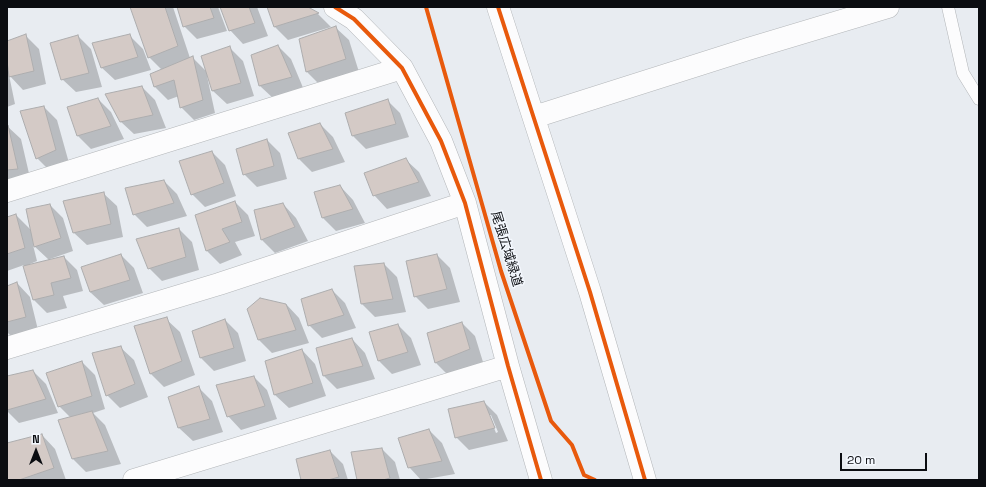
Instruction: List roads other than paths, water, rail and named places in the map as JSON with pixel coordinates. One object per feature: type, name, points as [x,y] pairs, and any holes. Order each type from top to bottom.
[{"type":"street","points":[[335,7],[354,20],[402,68],[441,142],[465,203],[508,366],[542,480]]},
{"type":"street","points":[[498,7],[590,292],[645,480]]},
{"type":"street","points":[[534,117],[755,47],[888,7]]},
{"type":"street","points":[[7,191],[402,68]]},
{"type":"street","points":[[7,348],[219,284],[465,203]]},
{"type":"street","points":[[134,480],[508,366]]},
{"type":"lane","points":[[948,7],[963,74],[979,99]]}]
